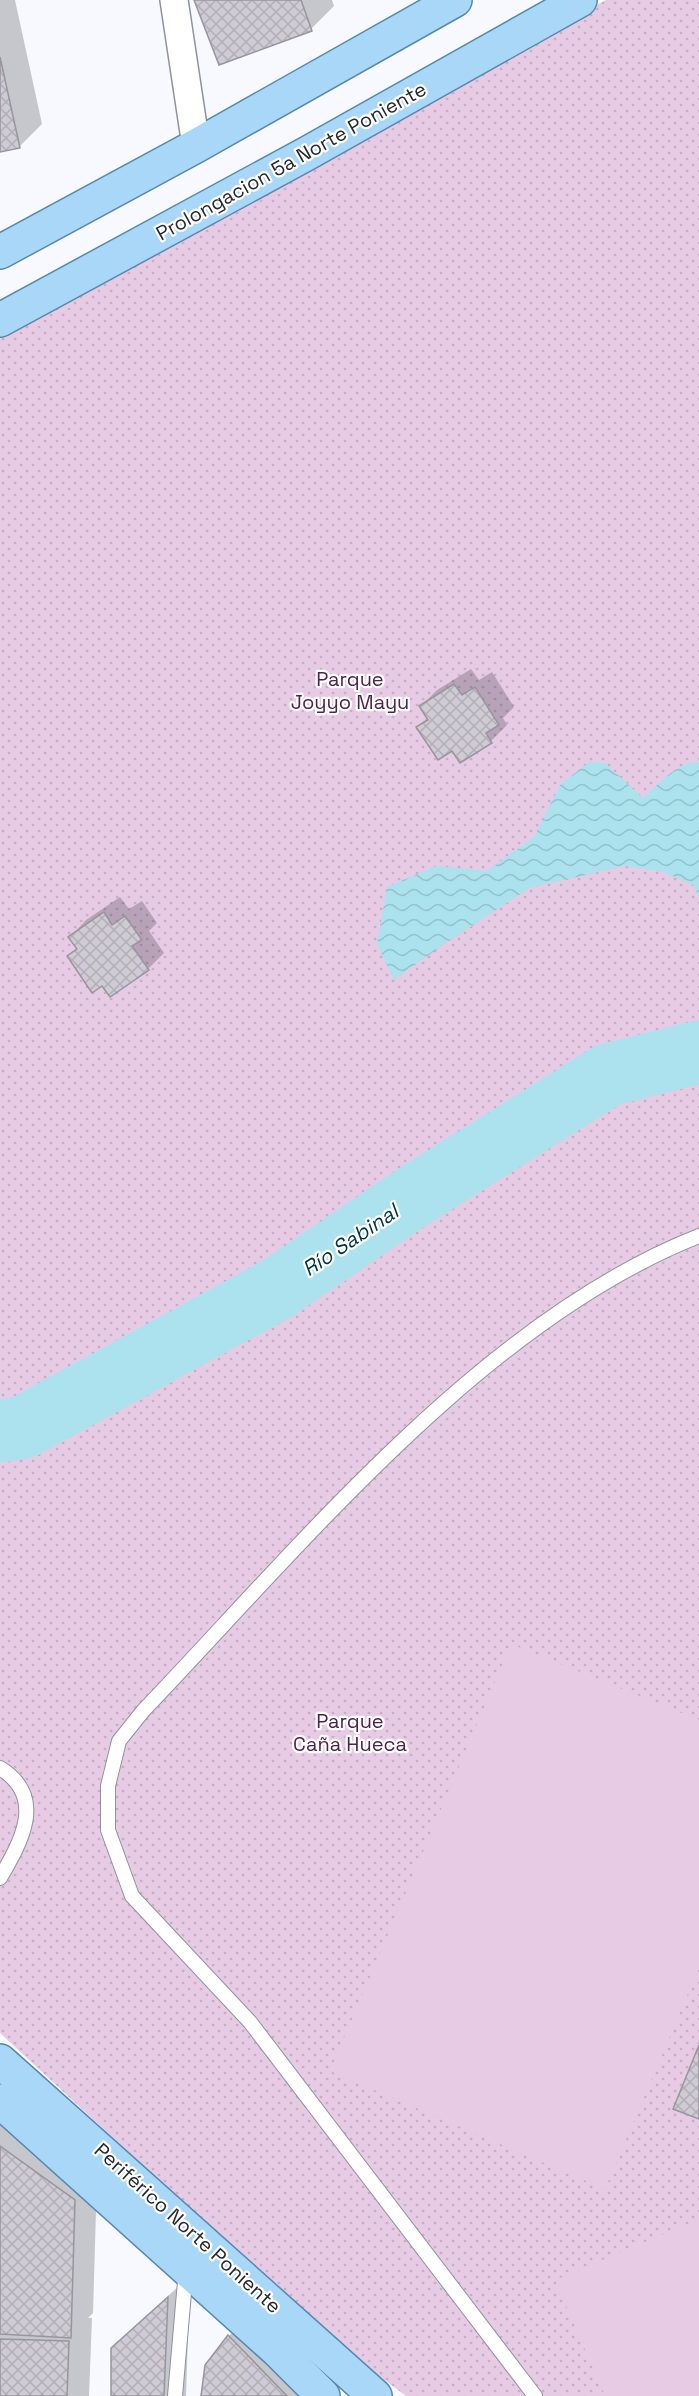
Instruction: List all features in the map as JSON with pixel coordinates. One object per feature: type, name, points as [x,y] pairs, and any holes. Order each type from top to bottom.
[{"type":"main road","points":[[0,252],[196,146],[455,0]]},
{"type":"main road","name":"Prolongacion 5a Norte Poniente","points":[[0,320],[306,154],[580,0]]},
{"type":"main road","name":"Periférico Norte Poniente","points":[[0,2061],[375,2396]]},
{"type":"main road","name":"Periférico Norte Poniente","points":[[0,2101],[278,2351],[323,2396]]},
{"type":"street","points":[[174,0],[196,146]]},
{"type":"lane","points":[[535,2396],[250,2022],[132,1896],[108,1830],[108,1786],[119,1741],[144,1711],[360,1483],[459,1390],[526,1337],[602,1284],[699,1236]]},
{"type":"lane","points":[[0,1768],[12,1775],[27,1805],[22,1839],[0,1878]]},
{"type":"lane","points":[[175,2396],[186,2268]]},
{"type":"green space","points":[[606,0],[699,0],[699,2396],[406,2396],[331,2340],[0,2033],[0,329]]},
{"type":"green space","points":[[511,1644],[699,1720],[699,1968],[605,2189],[330,2071]]},
{"type":"green space","points":[[699,2219],[699,2396],[605,2396],[555,2280]]},
{"type":"water","points":[[589,762],[605,763],[643,798],[676,770],[699,762],[699,897],[693,885],[663,872],[624,866],[530,888],[394,980],[377,944],[387,887],[436,866],[487,871],[534,837],[560,785]]},
{"type":"building","points":[[194,0],[301,0],[312,31],[219,65]]},
{"type":"building","points":[[0,57],[20,148],[0,152]]},
{"type":"building","points":[[454,684],[462,695],[475,687],[499,725],[486,733],[492,743],[460,763],[452,751],[438,760],[416,727],[428,720],[419,706]]},
{"type":"building","points":[[104,912],[112,925],[125,916],[142,940],[132,946],[149,970],[110,997],[102,986],[92,993],[67,956],[77,949],[68,937]]},
{"type":"building","points":[[699,2045],[699,2119],[673,2109]]},
{"type":"building","points":[[0,2146],[75,2200],[71,2338],[0,2334]]},
{"type":"building","points":[[168,2297],[164,2396],[111,2396],[111,2348]]},
{"type":"building","points":[[228,2335],[287,2396],[201,2396],[205,2365]]},
{"type":"building","points":[[0,2339],[69,2341],[67,2396],[0,2396]]},
{"type":"waterway","name":"Río Sabinal","points":[[0,1431],[22,1428],[277,1289],[408,1200],[608,1075],[699,1052]]},
{"type":"park label","name":"Parque Joyyo Mayu","points":[[350,690]]},
{"type":"park label","name":"Parque Caña Hueca","points":[[350,1732]]}]
